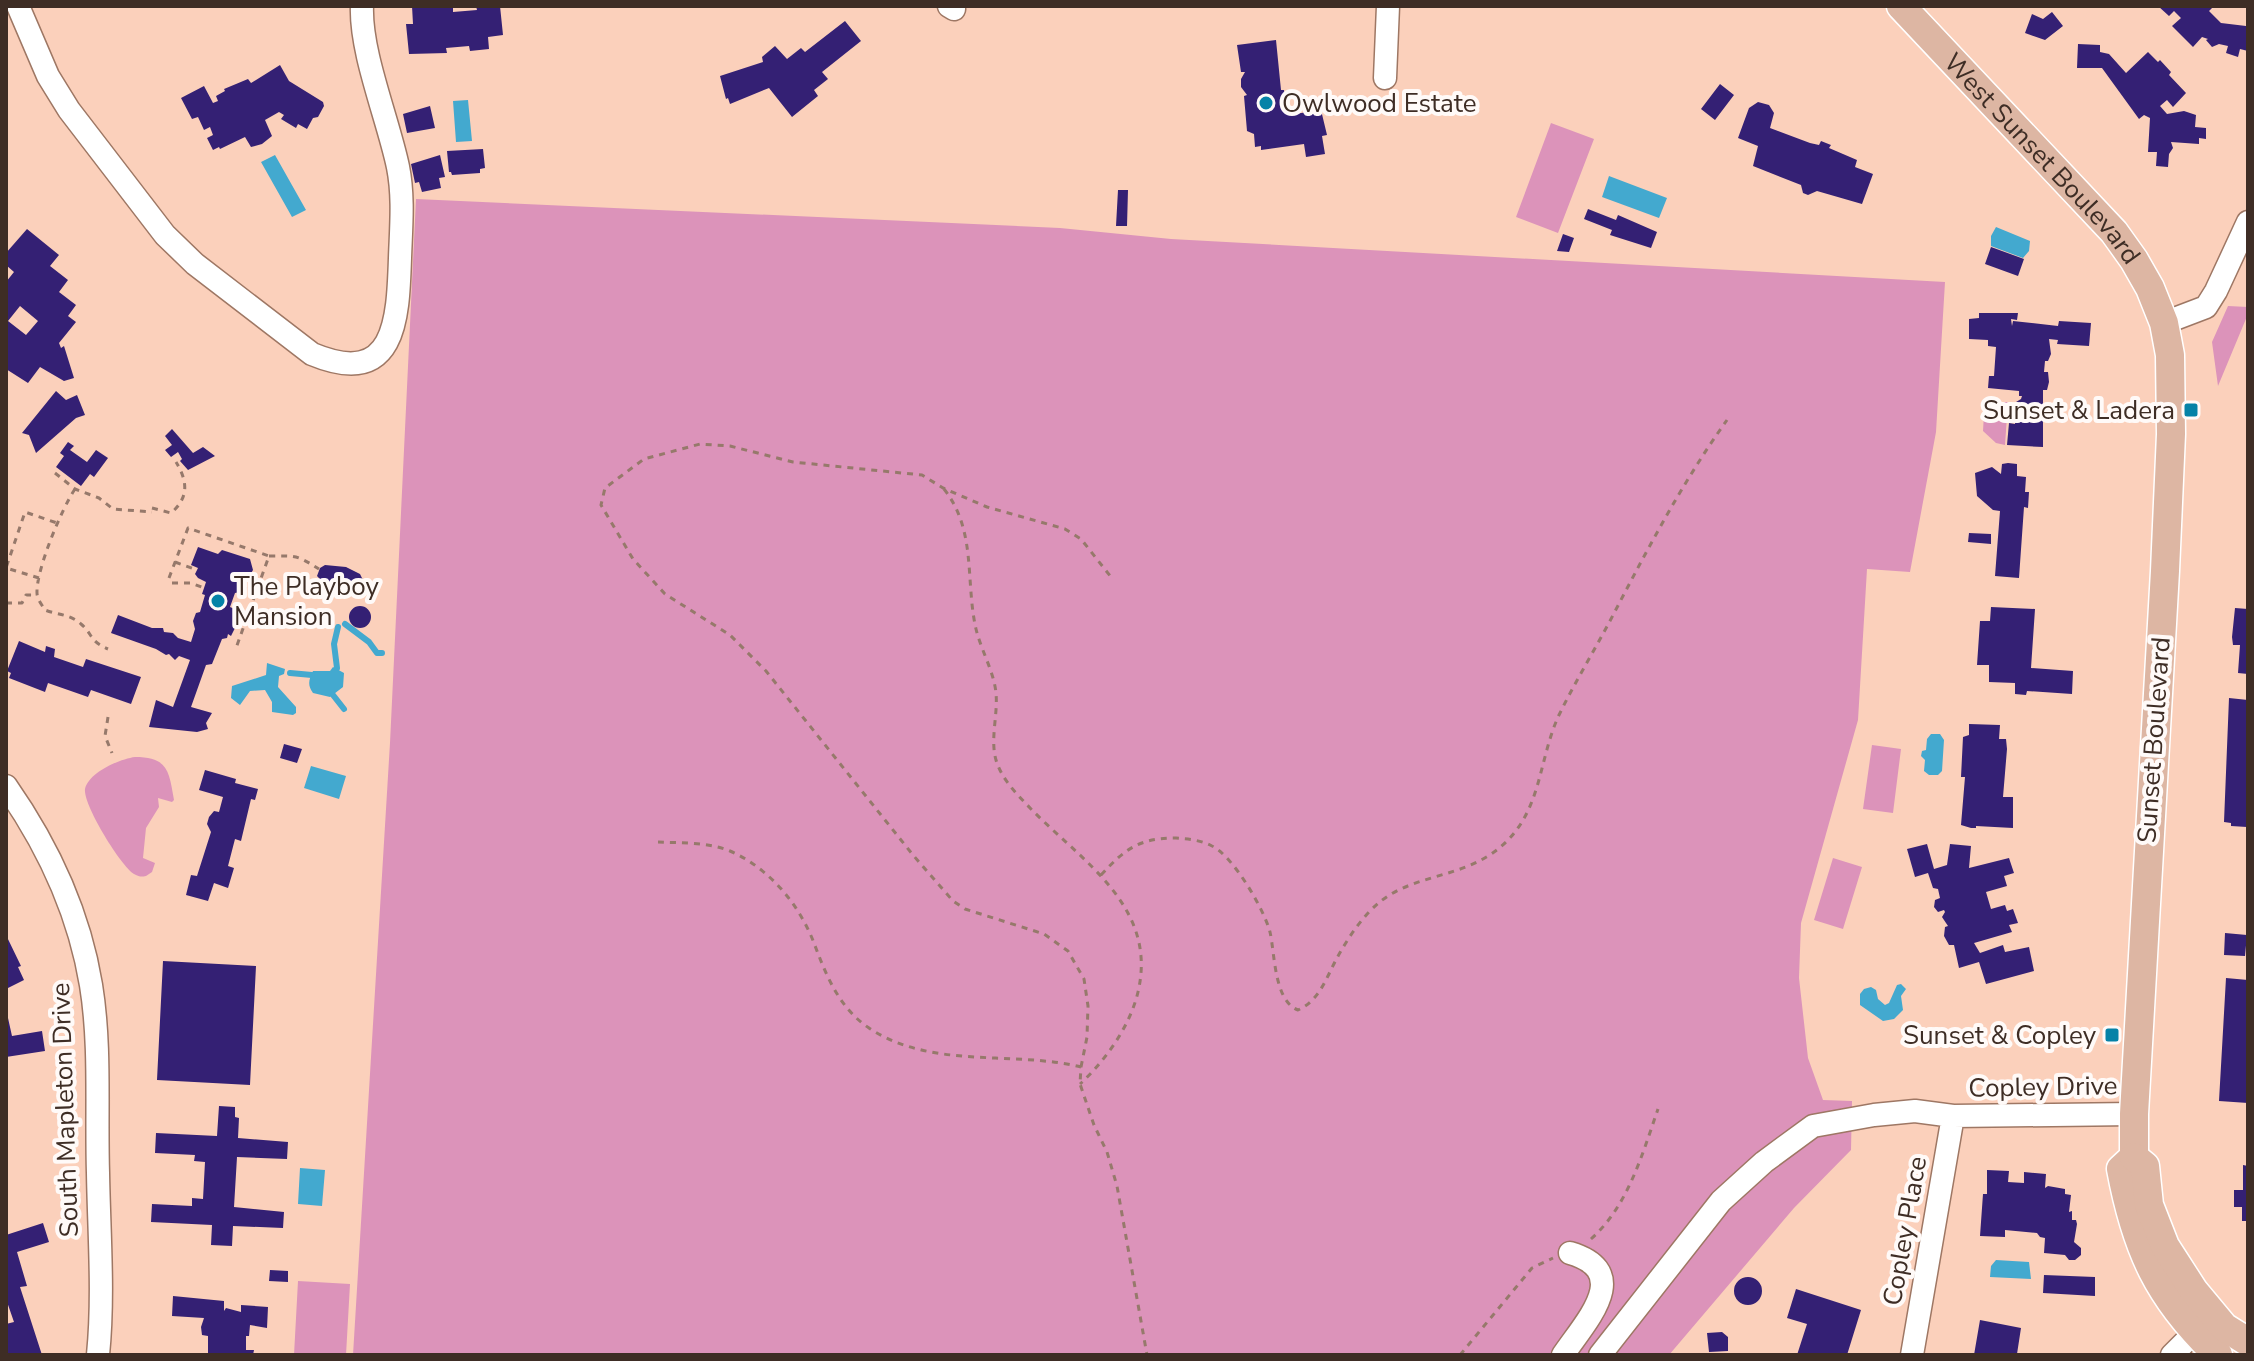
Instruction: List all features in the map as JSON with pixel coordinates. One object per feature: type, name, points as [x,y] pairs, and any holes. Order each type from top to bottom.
[{"type":"main road","name":"West Sunset Boulevard","points":[[1901,6],[2114,232],[2150,288],[2164,323]]},
{"type":"main road","name":"Sunset Boulevard","points":[[2164,323],[2170,355],[2171,434],[2134,1157],[2121,1169],[2136,1234],[2152,1273],[2195,1332],[2218,1355]]},
{"type":"main road","name":"Sunset Boulevard","points":[[2134,1157],[2145,1166],[2149,1205],[2165,1246],[2194,1291],[2224,1327],[2248,1342]]},
{"type":"street","points":[[18,6],[48,76],[69,110],[165,235],[195,264],[312,354],[331,362],[349,364],[381,352],[393,332],[399,291],[401,191],[366,44],[362,6]]},
{"type":"street","points":[[1385,78],[1388,6]]},
{"type":"street","points":[[2164,323],[2206,307],[2248,222]]},
{"type":"street","name":"South Mapleton Drive","points":[[6,786],[33,825],[64,889],[91,986],[95,1028],[100,1270],[98,1355]]},
{"type":"street","name":"Copley Drive","points":[[1600,1355],[1721,1201],[1764,1162],[1813,1126],[1915,1111],[1953,1116],[2134,1114]]},
{"type":"street","name":"Copley Place","points":[[1912,1355],[1953,1116]]},
{"type":"street","points":[[1563,1355],[1600,1299],[1603,1285],[1601,1270],[1588,1258],[1570,1253]]},
{"type":"street","points":[[2172,1355],[2195,1332]]},
{"type":"path","points":[[1101,875],[1121,854],[1139,843],[1152,840],[1198,841],[1221,851],[1257,904],[1269,929],[1283,996],[1289,1006],[1298,1010],[1307,1006],[1319,994],[1354,930],[1382,900],[1411,885],[1480,862],[1505,843],[1523,823],[1533,803],[1558,717],[1669,507],[1727,420]]},
{"type":"path","points":[[1111,577],[1081,539],[1065,529],[987,507],[922,475],[793,462],[730,446],[700,444],[644,459],[605,488],[601,505],[633,559],[665,594],[730,635],[766,671],[953,901],[965,909],[1044,934],[1068,951],[1084,979],[1088,1006],[1080,1084],[1117,1186],[1147,1355]]},
{"type":"path","points":[[55,473],[75,489],[99,498],[113,509],[171,513],[184,492],[186,479],[176,462]]},
{"type":"path","points":[[943,488],[954,502],[968,546],[976,628],[996,691],[995,756],[1001,773],[1010,787],[1052,830],[1101,875],[1133,919],[1143,963],[1135,1006],[1122,1031],[1091,1074],[1080,1084]]},
{"type":"path","points":[[75,489],[63,506],[36,595],[45,610],[67,615],[84,625],[94,643],[108,649]]},
{"type":"path","points":[[39,578],[6,568],[25,512],[57,523]]},
{"type":"path","points":[[169,578],[188,528],[269,556],[295,556],[319,569]]},
{"type":"path","points":[[235,651],[269,556]]},
{"type":"path","points":[[175,562],[197,570]]},
{"type":"path","points":[[172,583],[191,583],[204,588]]},
{"type":"path","points":[[241,587],[256,592]]},
{"type":"path","points":[[6,603],[15,605],[22,603],[26,595],[36,595]]},
{"type":"path","points":[[108,717],[105,736],[112,753]]},
{"type":"path","points":[[658,842],[730,851],[784,891],[802,914],[822,967],[838,996],[853,1016],[870,1029],[897,1043],[931,1052],[1059,1062],[1081,1067]]},
{"type":"path","points":[[1460,1355],[1532,1268],[1570,1253],[1605,1226],[1631,1182],[1658,1109]]},
{"type":"shaded area","points":[[1551,123],[1594,139],[1558,233],[1516,217]]},
{"type":"shaded area","points":[[416,199],[1060,228],[1171,239],[1945,282],[1936,432],[1910,572],[1867,569],[1858,720],[1801,923],[1799,978],[1808,1058],[1823,1100],[1852,1101],[1851,1150],[1794,1208],[1669,1355],[353,1355],[390,743]]},
{"type":"shaded area","points":[[2228,306],[2248,307],[2248,314],[2218,386],[2212,342]]},
{"type":"shaded area","points":[[1995,402],[2008,402],[2005,445],[1996,443],[1983,431],[1984,414]]},
{"type":"shaded area","points":[[1872,745],[1901,749],[1893,813],[1863,809]]},
{"type":"shaded area","points":[[135,757],[161,763],[168,774],[174,800],[158,798],[159,807],[146,828],[143,858],[155,863],[152,872],[143,877],[128,869],[112,848],[90,808],[85,789],[99,772],[121,760]]},
{"type":"shaded area","points":[[1833,858],[1862,867],[1843,929],[1814,920]]},
{"type":"shaded area","points":[[298,1281],[350,1284],[346,1355],[294,1355]]},
{"type":"water","points":[[468,100],[472,141],[456,142],[453,101]]},
{"type":"water","points":[[275,155],[306,210],[292,217],[261,162]]},
{"type":"water","points":[[1609,176],[1667,198],[1659,218],[1602,197]]},
{"type":"water","points":[[1996,227],[2030,241],[2029,251],[2023,258],[1991,246],[1991,236]]},
{"type":"water","points":[[267,663],[285,669],[284,674],[279,676],[278,687],[296,707],[293,715],[272,712],[272,702],[265,690],[250,691],[240,705],[231,698],[232,686],[266,675]]},
{"type":"water","points":[[333,667],[344,673],[343,687],[330,697],[313,693],[309,682],[313,671],[330,671]]},
{"type":"water","points":[[1931,734],[1940,734],[1944,740],[1942,771],[1938,775],[1929,775],[1924,771],[1925,760],[1921,756]]},
{"type":"water","points":[[311,766],[346,776],[339,799],[304,788]]},
{"type":"water","points":[[1901,984],[1906,989],[1901,996],[1903,1010],[1894,1019],[1883,1021],[1860,1005],[1860,994],[1864,989],[1871,987],[1876,990],[1878,999],[1885,1005],[1889,1003],[1897,985]]},
{"type":"water","points":[[300,1168],[325,1170],[322,1206],[298,1204]]},
{"type":"water","points":[[1996,1260],[2029,1262],[2031,1279],[1990,1277],[1991,1266]]},
{"type":"building","points":[[412,6],[453,6],[453,12],[477,10],[476,6],[500,6],[503,35],[488,37],[489,49],[470,51],[469,46],[446,48],[447,53],[409,54],[406,24],[413,24]]},
{"type":"building","points":[[2158,6],[2214,6],[2209,11],[2221,23],[2246,26],[2248,51],[2240,49],[2238,57],[2226,53],[2228,46],[2219,44],[2212,47],[2208,39],[2202,37],[2193,47],[2172,26],[2181,18],[2174,11],[2169,16]]},
{"type":"building","points":[[2052,12],[2063,26],[2045,40],[2025,33],[2032,14],[2043,19]]},
{"type":"building","points":[[845,21],[861,41],[822,72],[828,79],[814,90],[818,96],[792,117],[769,88],[730,104],[726,99],[720,76],[763,62],[762,57],[775,46],[787,59],[801,48],[805,52]]},
{"type":"building","name":"Owlwood Estate","points":[[1276,40],[1281,90],[1284,90],[1288,115],[1321,110],[1327,135],[1322,136],[1325,154],[1306,157],[1304,144],[1261,150],[1261,146],[1255,147],[1254,134],[1247,131],[1244,96],[1247,95],[1241,87],[1245,72],[1241,72],[1237,45]]},
{"type":"building","points":[[2078,44],[2100,45],[2100,52],[2109,54],[2126,73],[2148,52],[2158,62],[2160,60],[2186,93],[2173,107],[2167,100],[2160,106],[2167,114],[2184,111],[2196,115],[2195,127],[2206,128],[2206,139],[2199,138],[2199,144],[2171,142],[2173,148],[2168,167],[2156,166],[2157,152],[2148,152],[2150,118],[2144,115],[2139,119],[2102,68],[2077,68]]},
{"type":"building","points":[[280,65],[289,81],[323,102],[318,117],[313,118],[307,129],[298,124],[296,128],[281,119],[284,115],[279,112],[265,120],[272,136],[262,144],[251,147],[245,137],[213,150],[207,138],[213,135],[210,127],[204,130],[198,117],[192,119],[181,98],[204,86],[213,103],[218,101],[216,96],[224,89],[248,79],[251,83]]},
{"type":"building","points":[[1720,84],[1734,95],[1715,120],[1701,109]]},
{"type":"building","points":[[1758,102],[1769,105],[1774,113],[1770,128],[1810,143],[1819,145],[1821,141],[1831,145],[1829,148],[1857,160],[1855,167],[1873,174],[1862,204],[1817,191],[1808,195],[1803,193],[1801,185],[1753,166],[1758,146],[1738,138],[1749,108]]},
{"type":"building","points":[[430,106],[435,128],[407,133],[403,114]]},
{"type":"building","points":[[483,149],[485,168],[480,169],[480,173],[452,175],[449,172],[447,151]]},
{"type":"building","points":[[440,155],[445,177],[439,178],[441,188],[422,192],[419,182],[415,183],[411,164]]},
{"type":"building","points":[[1118,190],[1128,190],[1127,226],[1116,226]]},
{"type":"building","points":[[1588,209],[1616,220],[1618,215],[1657,232],[1651,248],[1610,235],[1612,230],[1584,219]]},
{"type":"building","points":[[27,229],[59,255],[50,266],[68,280],[59,292],[76,305],[68,316],[76,322],[59,343],[61,348],[64,346],[74,378],[64,381],[40,367],[28,383],[6,369],[6,282],[14,272],[6,265],[6,253]],"holes":[[[20,306],[38,321],[26,335],[8,321]]]},
{"type":"building","points":[[1563,234],[1574,238],[1569,252],[1557,251]]},
{"type":"building","points":[[1991,247],[2024,259],[2018,276],[1985,264]]},
{"type":"building","points":[[1979,313],[2018,313],[2017,320],[2011,319],[2012,326],[2013,321],[2058,326],[2059,321],[2091,323],[2089,346],[2057,344],[2058,340],[2049,339],[2051,354],[2045,361],[2044,372],[2048,372],[2049,382],[2047,390],[2043,390],[2043,447],[2007,445],[2009,423],[2015,424],[2016,402],[2022,396],[2019,396],[2019,391],[1988,388],[1989,376],[1994,376],[1996,347],[1988,346],[1988,340],[1969,339],[1969,319],[1979,318]]},
{"type":"building","points":[[56,391],[66,400],[77,395],[85,415],[76,418],[36,453],[29,435],[22,433]]},
{"type":"building","points":[[172,429],[193,453],[203,447],[215,456],[188,470],[180,461],[178,452],[171,457],[165,450],[172,445],[165,436]]},
{"type":"building","points":[[68,442],[74,446],[70,450],[87,462],[96,450],[108,458],[94,477],[90,474],[81,486],[56,467],[64,456],[60,453]]},
{"type":"building","points":[[2002,464],[2017,464],[2017,476],[2026,477],[2025,492],[2029,492],[2028,508],[2024,507],[2019,578],[1995,576],[2000,511],[1993,510],[1977,496],[1975,473],[1992,467],[2001,474]]},
{"type":"building","points":[[1969,533],[1991,534],[1991,544],[1968,542]]},
{"type":"building","name":"The Playboy Mansion","points":[[198,547],[218,554],[222,550],[250,559],[253,570],[240,592],[235,593],[230,607],[237,610],[235,628],[231,636],[228,634],[227,638],[222,639],[212,664],[206,665],[191,707],[212,713],[206,723],[208,729],[197,732],[149,727],[156,700],[173,707],[190,660],[179,656],[175,660],[169,654],[111,633],[118,615],[152,628],[163,628],[164,632],[191,642],[195,629],[193,621],[196,613],[200,612],[206,582],[198,578],[195,574],[198,568],[191,565]]},
{"type":"building","points":[[325,565],[346,567],[360,574],[363,580],[361,585],[333,593],[317,576]]},
{"type":"building","points":[[360,606],[368,609],[371,617],[368,625],[360,628],[352,625],[349,617],[352,609]]},
{"type":"building","points":[[1991,607],[2035,609],[2031,668],[2073,671],[2072,694],[2027,691],[2026,695],[2015,694],[2015,683],[1989,682],[1989,665],[1977,665],[1980,621],[1990,621]]},
{"type":"building","points":[[2235,608],[2248,609],[2248,674],[2238,673],[2240,645],[2233,645],[2232,637]]},
{"type":"building","points":[[19,641],[45,652],[46,646],[55,649],[54,657],[83,667],[86,659],[141,677],[131,704],[91,690],[88,697],[48,683],[45,692],[9,678],[11,673],[7,671]]},
{"type":"building","points":[[2229,698],[2248,700],[2247,827],[2231,826],[2231,823],[2224,822]]},
{"type":"building","points":[[1969,724],[2000,725],[1999,739],[2006,739],[2003,797],[2013,797],[2013,828],[1971,828],[1961,825],[1965,777],[1961,777],[1963,737],[1969,735]]},
{"type":"building","points":[[284,744],[302,749],[297,763],[280,758]]},
{"type":"building","points":[[205,770],[258,789],[255,800],[251,799],[241,841],[235,839],[228,866],[234,868],[228,888],[214,883],[208,901],[186,895],[191,875],[197,876],[211,832],[207,824],[209,817],[214,811],[219,812],[223,797],[199,790]]},
{"type":"building","points":[[1927,844],[1934,869],[1947,865],[1950,844],[1971,846],[1969,868],[2009,858],[2014,873],[2004,876],[2007,886],[1986,892],[1991,909],[2005,905],[2007,911],[2013,909],[2018,923],[2009,925],[2012,932],[1974,943],[1980,953],[2003,945],[2005,952],[2029,947],[2034,971],[1986,984],[1979,962],[1959,968],[1954,945],[1949,945],[1944,936],[1945,927],[1948,926],[1942,917],[1945,912],[1938,912],[1934,907],[1935,900],[1940,898],[1938,889],[1933,888],[1928,873],[1915,877],[1907,849]]},
{"type":"building","points":[[2225,933],[2247,935],[2245,956],[2224,955]]},
{"type":"building","points":[[6,935],[21,966],[18,967],[24,980],[8,988],[6,983]]},
{"type":"building","points":[[163,961],[256,966],[250,1085],[157,1080]]},
{"type":"building","points":[[2226,978],[2248,980],[2248,1103],[2219,1101]]},
{"type":"building","points":[[6,1009],[12,1036],[42,1031],[45,1051],[6,1057]]},
{"type":"building","points":[[219,1106],[235,1107],[235,1117],[239,1118],[238,1138],[288,1142],[287,1159],[237,1157],[234,1207],[284,1212],[283,1228],[233,1226],[232,1246],[211,1245],[212,1225],[151,1222],[152,1204],[192,1206],[192,1198],[203,1199],[205,1162],[194,1161],[195,1155],[155,1153],[156,1133],[217,1136]]},
{"type":"building","points":[[2243,1165],[2248,1166],[2248,1221],[2242,1221],[2242,1207],[2234,1207],[2234,1190],[2243,1190]]},
{"type":"building","points":[[1987,1170],[2009,1171],[2008,1182],[2024,1183],[2024,1172],[2046,1174],[2045,1188],[2065,1189],[2065,1194],[2071,1195],[2069,1212],[2072,1211],[2072,1220],[2076,1220],[2077,1224],[2074,1242],[2081,1248],[2081,1255],[2069,1260],[2065,1255],[2044,1253],[2045,1238],[2037,1233],[2005,1230],[2005,1237],[1980,1236],[1983,1194],[1987,1194]]},
{"type":"building","points":[[43,1223],[49,1242],[17,1252],[27,1286],[20,1287],[42,1355],[6,1355],[6,1324],[14,1322],[6,1299],[6,1235]]},
{"type":"building","points":[[270,1270],[288,1271],[288,1282],[269,1281]]},
{"type":"building","points":[[2044,1275],[2095,1277],[2095,1296],[2043,1293]]},
{"type":"building","points":[[1748,1277],[1758,1281],[1762,1291],[1758,1301],[1748,1305],[1738,1301],[1734,1291],[1738,1281]]},
{"type":"building","points":[[1796,1289],[1861,1310],[1847,1355],[1797,1355],[1807,1324],[1787,1318]]},
{"type":"building","points":[[173,1296],[224,1301],[224,1311],[226,1308],[241,1312],[241,1305],[268,1307],[267,1328],[250,1325],[249,1336],[246,1336],[246,1350],[254,1350],[253,1355],[208,1355],[208,1336],[202,1335],[201,1327],[204,1318],[172,1316]]},
{"type":"building","points":[[1980,1320],[2021,1328],[2017,1354],[1974,1355]]},
{"type":"building","points":[[1722,1332],[1728,1337],[1728,1351],[1709,1352],[1707,1333]]},
{"type":"waterway","points":[[345,624],[369,642],[377,653],[382,653]]},
{"type":"waterway","points":[[337,668],[334,644],[338,627]]},
{"type":"waterway","points":[[290,673],[312,675]]},
{"type":"waterway","points":[[333,695],[344,709]]},
{"type":"place","name":"Owlwood Estate","points":[[1266,103]]},
{"type":"place","name":"Sunset & Ladera","points":[[2191,410]]},
{"type":"place","name":"The Playboy Mansion","points":[[218,601]]},
{"type":"place","name":"Sunset & Copley","points":[[2112,1035]]}]
